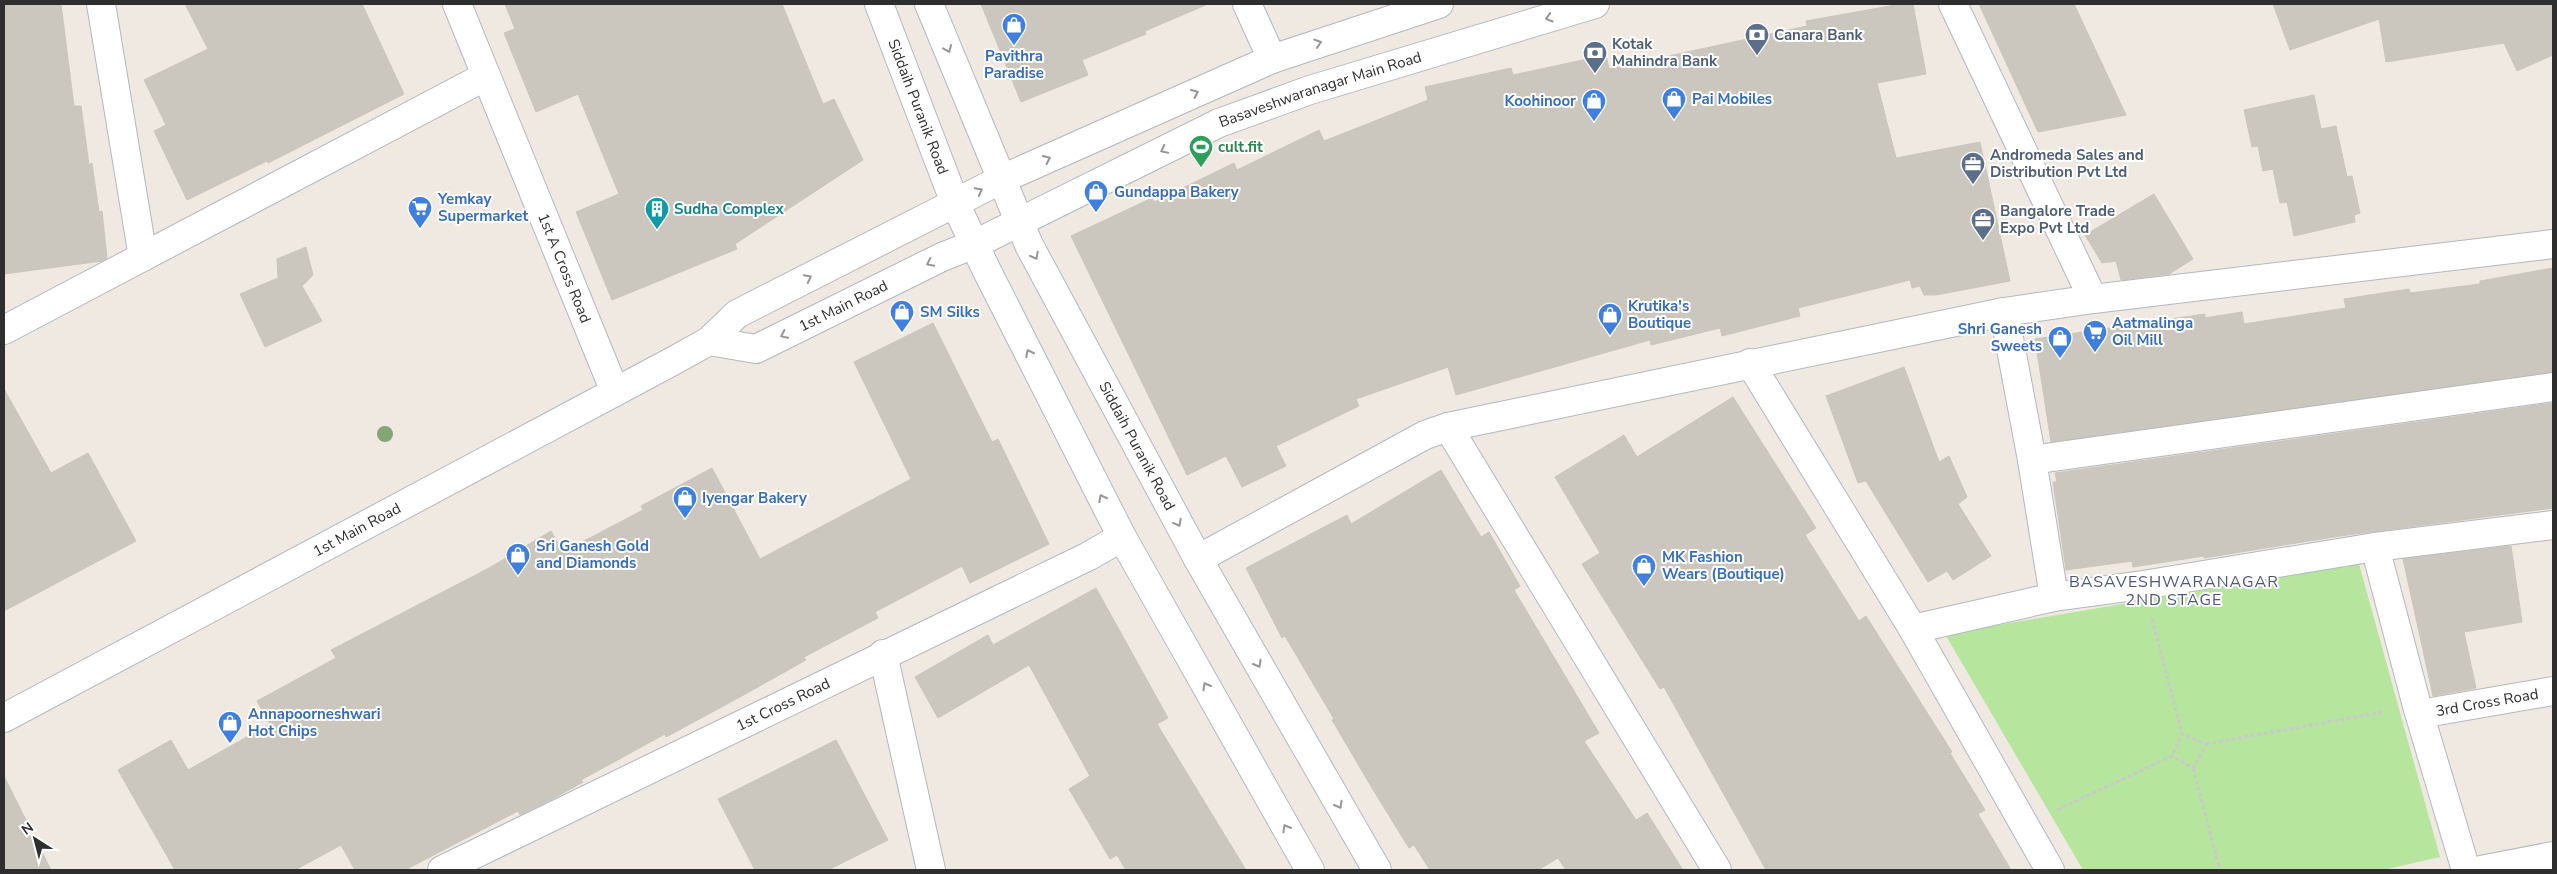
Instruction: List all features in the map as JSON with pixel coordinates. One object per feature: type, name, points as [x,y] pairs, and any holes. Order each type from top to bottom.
[{"type":"street","points":[[101,4],[143,258]]},
{"type":"street","name":"1st A Cross Road","points":[[457,4],[615,392]]},
{"type":"street","name":"Siddaih Puranik Road","points":[[879,4],[955,203],[975,244],[1122,537],[1310,870]]},
{"type":"street","name":"Siddaih Puranik Road","points":[[929,4],[1029,245],[1198,559],[1377,870]]},
{"type":"street","points":[[1247,4],[1272,59]]},
{"type":"street","points":[[955,203],[1002,179],[1272,59],[1439,4]]},
{"type":"street","name":"Basaveshwaranagar Main Road","points":[[975,244],[1019,220],[1219,123],[1310,90],[1595,4]]},
{"type":"street","points":[[1953,4],[2093,298]]},
{"type":"street","points":[[4,330],[486,76]]},
{"type":"street","name":"1st Main Road","points":[[4,718],[709,341],[737,314],[955,203]]},
{"type":"street","name":"1st Main Road","points":[[709,341],[756,349],[942,257],[975,244]]},
{"type":"street","points":[[1198,559],[1425,435],[1448,427],[1750,363],[2004,312],[2093,298],[2553,244]]},
{"type":"street","points":[[2004,312],[2032,460],[2054,597]]},
{"type":"street","points":[[1750,363],[1913,629],[2050,870]]},
{"type":"street","points":[[2032,460],[2553,387]]},
{"type":"street","points":[[1448,427],[1717,870]]},
{"type":"street","points":[[1913,629],[2054,597],[2143,585],[2375,547],[2553,524]]},
{"type":"street","name":"1st Cross Road","points":[[442,870],[883,654],[1080,560],[1122,537]]},
{"type":"street","points":[[2375,547],[2419,710],[2466,870]]},
{"type":"street","points":[[883,654],[931,870]]},
{"type":"street","name":"3rd Cross Road","points":[[2419,710],[2553,691]]},
{"type":"street","points":[[2481,870],[2541,862]]},
{"type":"path","points":[[2025,826],[2172,756],[2182,734],[2143,585]]},
{"type":"path","points":[[2182,734],[2206,744],[2419,710]]},
{"type":"path","points":[[2206,744],[2193,768],[2220,870]]},
{"type":"path","points":[[2172,756],[2193,768]]},
{"type":"green space","points":[[2359,564],[2440,857],[2383,870],[2083,870],[1945,634]]},
{"type":"building","points":[[4,4],[61,4],[74,106],[81,106],[89,165],[92,163],[99,212],[102,211],[107,258],[102,261],[4,274]]},
{"type":"building","points":[[185,4],[362,4],[404,94],[268,163],[267,161],[187,200],[154,131],[166,125],[144,80],[208,49]]},
{"type":"building","points":[[505,4],[782,4],[823,104],[834,99],[863,160],[735,244],[737,249],[612,300],[576,212],[619,194],[578,94],[536,112],[504,33],[515,29]]},
{"type":"building","points":[[981,4],[1208,4],[1145,31],[1146,34],[1082,60],[1088,75],[1021,102]]},
{"type":"building","points":[[1901,4],[1913,4],[1926,74],[1877,83],[1896,158],[1980,142],[2010,281],[1936,295],[1924,295],[1920,286],[1912,288],[1910,280],[1798,308],[1800,316],[1722,336],[1720,328],[1651,345],[1650,340],[1456,395],[1448,367],[1356,399],[1359,406],[1276,446],[1286,466],[1242,487],[1226,456],[1187,475],[1071,236],[1152,198],[1154,202],[1234,163],[1237,170],[1319,130],[1324,141],[1428,100],[1425,87],[1511,68],[1513,75],[1606,55],[1609,69],[1807,26],[1806,21]]},
{"type":"building","points":[[1979,4],[2074,4],[2126,115],[2038,132]]},
{"type":"building","points":[[2273,4],[2553,4],[2553,55],[2517,71],[2504,43],[2386,62],[2379,19],[2290,50]]},
{"type":"building","points":[[2314,95],[2321,129],[2336,126],[2347,177],[2352,176],[2360,213],[2354,215],[2355,222],[2294,236],[2287,202],[2280,203],[2273,169],[2263,171],[2258,146],[2252,147],[2244,110]]},
{"type":"building","points":[[2154,194],[2193,259],[2169,274],[2121,280],[2116,261],[2102,263],[2085,235]]},
{"type":"building","points":[[306,247],[313,275],[302,286],[322,321],[265,347],[240,294],[278,278],[277,259]]},
{"type":"building","points":[[2553,268],[2553,372],[2051,442],[2035,339],[2205,314],[2205,318],[2242,312],[2244,324],[2346,308],[2344,299],[2409,289],[2410,293],[2480,284],[2480,281]]},
{"type":"building","points":[[933,323],[992,442],[998,439],[1049,544],[970,583],[962,566],[875,612],[878,618],[804,657],[806,660],[740,697],[666,737],[665,734],[581,780],[583,782],[558,796],[520,815],[518,811],[405,870],[355,870],[341,845],[295,870],[175,870],[118,770],[171,740],[188,770],[270,724],[257,701],[336,658],[331,650],[489,568],[551,531],[563,552],[643,510],[641,506],[712,468],[760,559],[911,479],[854,362]]},
{"type":"building","points":[[1904,367],[1939,462],[1949,456],[1967,497],[1958,504],[1991,556],[1953,580],[1947,571],[1928,582],[1866,481],[1858,483],[1826,396]]},
{"type":"building","points":[[4,389],[51,473],[88,453],[136,541],[4,611]]},
{"type":"building","points":[[1733,397],[1816,528],[1805,535],[1859,621],[1866,616],[1952,752],[1950,753],[1985,810],[1978,814],[2011,870],[1766,870],[1664,687],[1660,689],[1582,564],[1600,553],[1555,477],[1624,435],[1637,457]]},
{"type":"building","points":[[2553,403],[2553,508],[2340,536],[2204,558],[2204,556],[2133,567],[2132,561],[2066,570],[2053,482],[2057,482],[2055,473]]},
{"type":"building","points":[[1441,470],[1481,537],[1489,532],[1520,586],[1514,590],[1599,733],[1584,741],[1636,820],[1647,813],[1683,870],[1566,870],[1558,858],[1538,870],[1430,870],[1414,845],[1409,848],[1372,788],[1285,636],[1282,638],[1246,568],[1347,515],[1351,524]]},
{"type":"building","points":[[2511,546],[2522,622],[2464,632],[2476,688],[2433,696],[2403,559]]},
{"type":"building","points":[[1096,588],[1168,718],[1157,724],[1246,870],[1126,870],[1117,855],[1110,859],[1069,789],[1090,776],[1029,665],[938,718],[915,677],[988,635],[993,645]]},
{"type":"building","points":[[836,740],[888,840],[828,870],[755,870],[718,799]]},
{"type":"building","points":[[4,776],[51,870],[4,870]]},
{"type":"place","name":"Pavithra Paradise","points":[[1014,46]]},
{"type":"place","name":"Canara Bank","points":[[1757,56]]},
{"type":"place","name":"Kotak Mahindra Bank","points":[[1595,74]]},
{"type":"place","name":"Pai Mobiles","points":[[1674,120]]},
{"type":"place","name":"Koohinoor","points":[[1594,122]]},
{"type":"place","name":"cult.fit","points":[[1201,168]]},
{"type":"place","name":"Andromeda Sales and Distribution Pvt Ltd","points":[[1973,185]]},
{"type":"place","name":"Gundappa Bakery","points":[[1096,213]]},
{"type":"place","name":"Yemkay Supermarket","points":[[420,229]]},
{"type":"place","name":"Sudha Complex","points":[[657,230]]},
{"type":"place","name":"Bangalore Trade Expo Pvt Ltd","points":[[1983,241]]},
{"type":"place","name":"SM Silks","points":[[902,333]]},
{"type":"place","name":"Krutika's Boutique","points":[[1610,336]]},
{"type":"place","name":"Aatmalinga Oil Mill","points":[[2095,353]]},
{"type":"place","name":"Shri Ganesh Sweets","points":[[2060,359]]},
{"type":"place","name":"Iyengar Bakery","points":[[685,519]]},
{"type":"place","name":"Sri Ganesh Gold and Diamonds","points":[[518,576]]},
{"type":"place","name":"MK Fashion Wears (Boutique)","points":[[1644,587]]},
{"type":"place","name":"Annapoorneshwari Hot Chips","points":[[230,744]]},
{"type":"district","name":"BASAVESHWARANAGAR 2ND STAGE","points":[[2174,591]]}]
